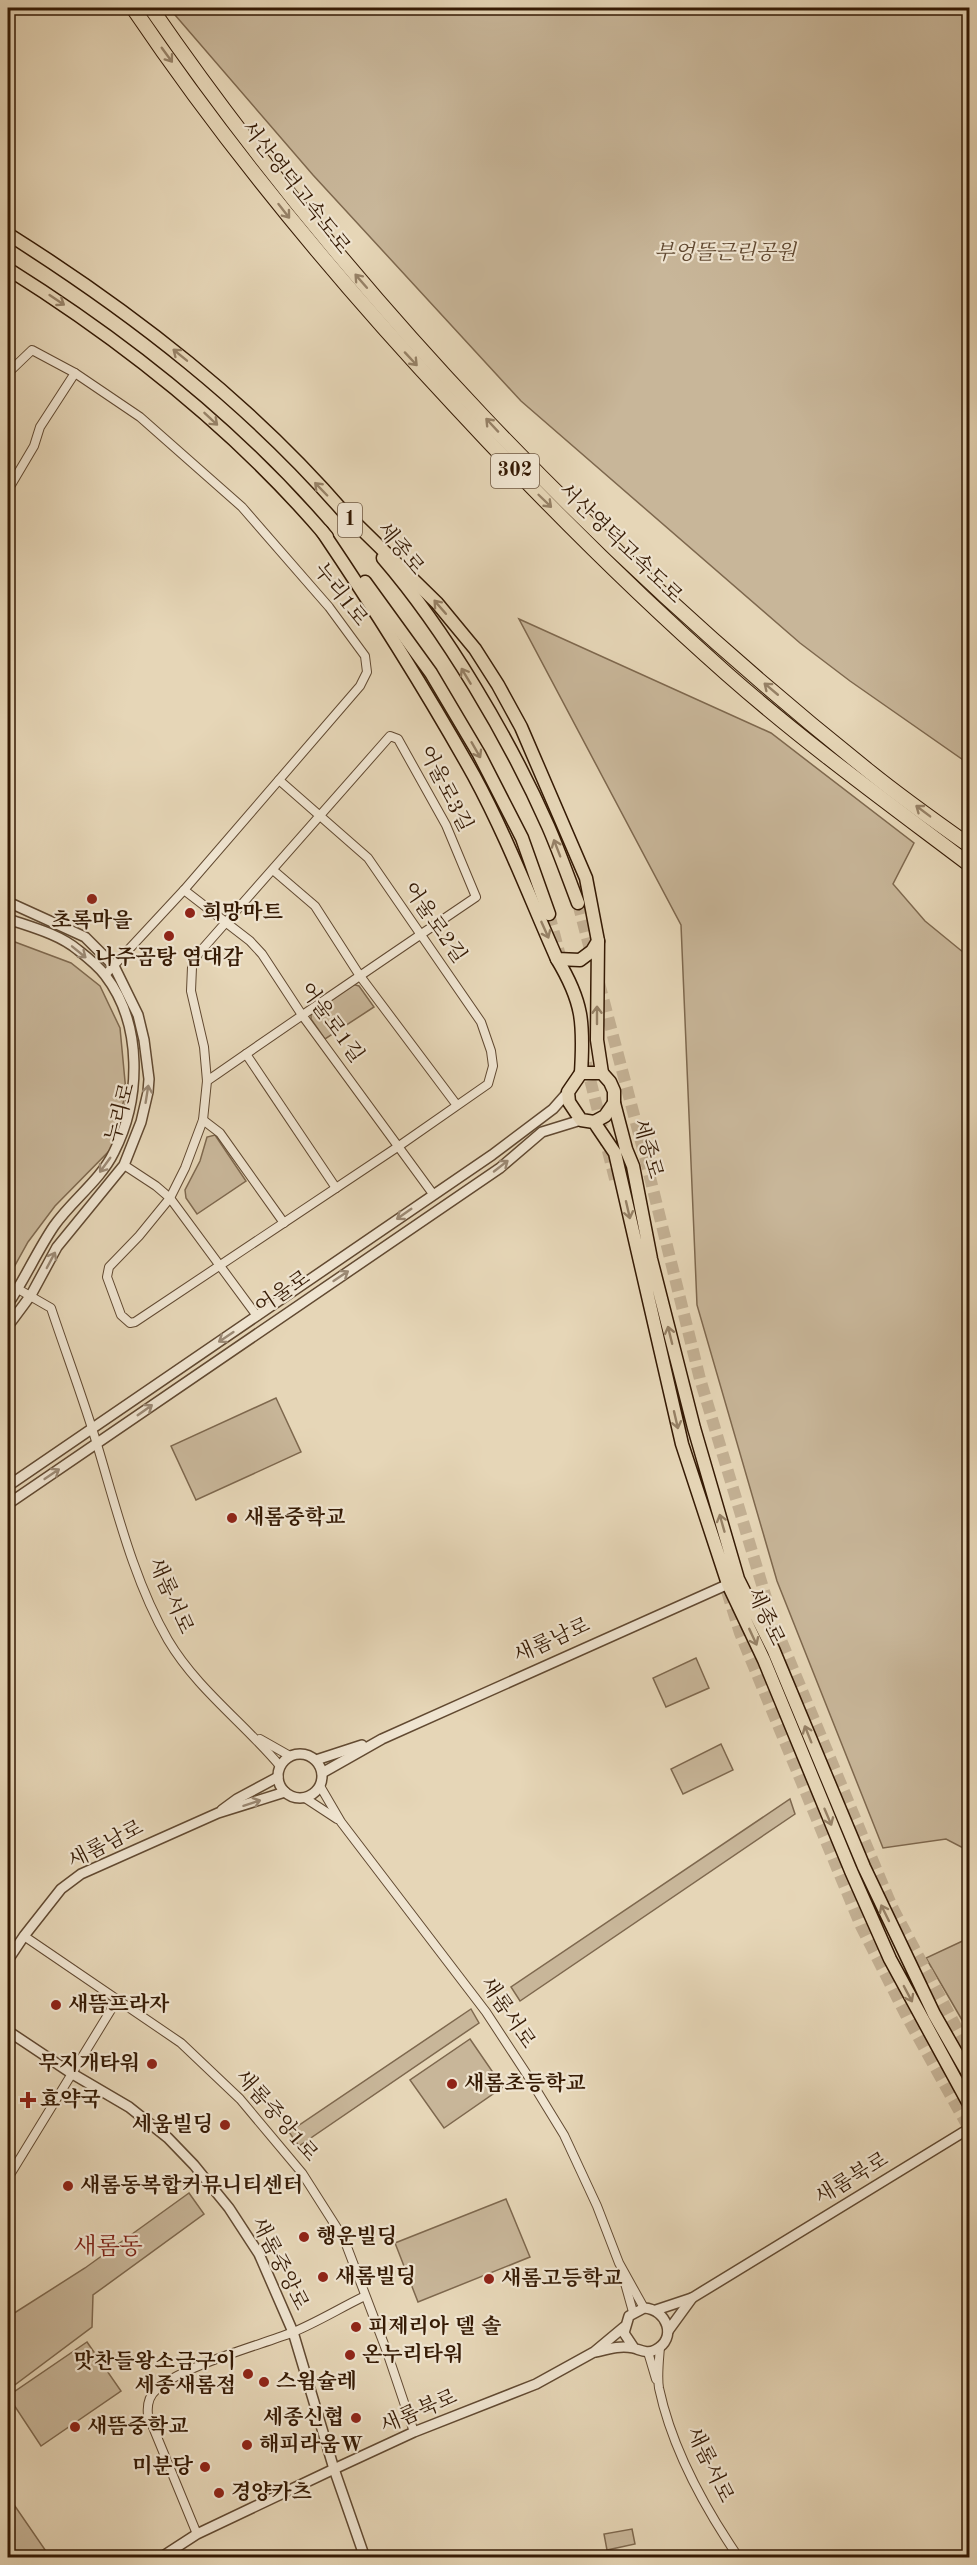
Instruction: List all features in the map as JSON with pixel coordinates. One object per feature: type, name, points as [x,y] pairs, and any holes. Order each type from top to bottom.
[{"type":"highway","name":"서산영덕고속도로","points":[[134,8],[238,152],[315,250],[403,351],[530,487],[628,583],[729,675],[865,786],[969,865]]},
{"type":"highway","name":"서산영덕고속도로","points":[[151,8],[250,144],[324,239],[412,340],[540,476],[737,662],[871,773],[969,846]]},
{"type":"main road","name":"세종로","points":[[8,234],[68,272],[142,324],[207,376],[274,439],[344,512],[437,603],[475,649],[521,726],[586,878],[597,941],[597,1040],[602,1073],[614,1091],[614,1103],[633,1166],[651,1258],[733,1581],[772,1649],[864,1867],[934,2014],[969,2077]]},
{"type":"main road","name":"1","points":[[8,269],[124,347],[188,398],[254,460],[322,531],[373,591],[431,673],[479,754],[522,838],[549,914]]},
{"type":"main road","name":"세종로","points":[[344,512],[396,573],[455,657],[488,712],[548,826],[578,903]]},
{"type":"main road","points":[[322,531],[404,656],[474,777],[508,844],[577,998],[582,1019],[580,1073],[568,1092]]},
{"type":"main road","points":[[558,959],[580,960],[592,951],[597,941]]},
{"type":"main road","points":[[580,1073],[602,1073]]},
{"type":"main road","name":"세종로","points":[[568,1092],[569,1102],[609,1142],[620,1168],[682,1444],[764,1660],[842,1851],[890,1959],[969,2106]]},
{"type":"main road","name":"세종로","points":[[587,1121],[609,1113],[614,1103]]},
{"type":"street","name":"누리1로","points":[[8,373],[32,350],[75,373],[140,417],[242,507],[329,606],[364,657],[367,672],[360,686],[184,890],[105,975]]},
{"type":"street","points":[[8,490],[11,477],[34,446],[40,427],[75,373]]},
{"type":"street","name":"어울로3길","points":[[207,1081],[476,897],[446,825],[398,739],[390,736],[198,954],[192,967],[190,978],[204,1047],[207,1081],[203,1120],[185,1168],[170,1198],[139,1236],[109,1267],[107,1277],[123,1319],[130,1323],[135,1322],[399,1146]]},
{"type":"street","name":"어울로2길","points":[[279,780],[368,858],[481,1022],[491,1051],[493,1066],[488,1084],[456,1104],[399,1146]]},
{"type":"street","points":[[273,870],[315,906],[360,976],[456,1104]]},
{"type":"street","name":"어울로1길","points":[[184,890],[262,954],[302,1015],[433,1194]]},
{"type":"street","name":"누리로","points":[[8,902],[85,937],[114,966],[138,1015],[144,1040],[148,1079],[148,1092],[141,1122],[124,1165],[57,1247],[32,1295],[8,1326]]},
{"type":"street","name":"누리로","points":[[8,919],[47,933],[76,948],[105,975],[120,1002],[129,1029],[135,1078],[129,1115],[114,1154],[92,1184],[55,1226],[8,1304]]},
{"type":"street","points":[[246,1054],[336,1188]]},
{"type":"street","name":"어울로","points":[[8,1486],[492,1155],[553,1109],[568,1092]]},
{"type":"street","points":[[203,1120],[220,1133],[284,1223]]},
{"type":"street","name":"어울로","points":[[8,1504],[500,1168],[542,1132],[587,1121]]},
{"type":"street","points":[[124,1165],[170,1198],[257,1316]]},
{"type":"street","name":"새롬서로","points":[[18,1289],[51,1308],[97,1443],[123,1532],[154,1614],[189,1671],[256,1737]]},
{"type":"street","name":"새롬남로","points":[[322,1773],[382,1739],[733,1581]]},
{"type":"street","points":[[256,1737],[290,1756]]},
{"type":"street","points":[[256,1737],[280,1766]]},
{"type":"street","name":"새롬남로","points":[[316,1760],[382,1739]]},
{"type":"street","points":[[304,1754],[316,1760],[322,1773],[320,1786],[341,1822],[306,1798],[298,1798],[285,1792],[278,1777],[280,1766],[290,1756],[304,1754]]},
{"type":"street","name":"새롬남로","points":[[218,1813],[237,1798],[278,1777]]},
{"type":"street","points":[[306,1798],[320,1786]]},
{"type":"street","name":"새롬남로","points":[[8,1960],[61,1889],[81,1874],[218,1813],[285,1792]]},
{"type":"street","name":"새롬서로","points":[[341,1822],[486,2012],[526,2073],[564,2135],[597,2206],[619,2263],[644,2308]]},
{"type":"street","name":"새롬중앙1로","points":[[24,1936],[181,2043],[228,2087],[277,2142],[313,2188],[344,2239],[387,2352],[414,2432]]},
{"type":"street","points":[[8,2178],[117,2000]]},
{"type":"street","name":"새롬중앙로","points":[[8,2031],[71,2073],[129,2107],[168,2138],[194,2165],[229,2208],[259,2254],[293,2332],[334,2469],[365,2558]]},
{"type":"street","name":"새롬북로","points":[[656,2310],[692,2298],[969,2128]]},
{"type":"street","points":[[619,2263],[633,2312]]},
{"type":"street","points":[[293,2332],[365,2296]]},
{"type":"street","name":"새롬북로","points":[[668,2331],[692,2298]]},
{"type":"street","points":[[594,2352],[611,2348],[633,2348],[648,2352],[660,2347],[668,2331],[665,2319],[656,2310],[644,2308],[633,2312],[624,2327],[626,2339],[633,2348]]},
{"type":"street","name":"새롬북로","points":[[160,2558],[196,2534],[334,2469],[414,2432],[536,2384],[594,2352],[624,2327]]},
{"type":"street","name":"새롬중앙로","points":[[196,2534],[148,2415],[147,2405],[153,2392],[181,2375],[293,2332]]},
{"type":"street","name":"새롬서로","points":[[660,2347],[659,2386],[674,2436],[697,2489],[740,2558]]},
{"type":"street","points":[[648,2352],[659,2386]]},
{"type":"green space","name":"부엉뜰근린공원","points":[[169,8],[969,8],[969,764],[800,643],[521,401],[313,175]]},
{"type":"green space","points":[[519,619],[771,733],[914,843],[893,884],[925,921],[969,957],[969,1851],[946,1839],[883,1848],[777,1581],[697,1305],[681,925]]},
{"type":"green space","points":[[15,942],[71,963],[100,986],[120,1028],[126,1092],[111,1149],[55,1206],[28,1242],[8,1278],[8,951]]},
{"type":"green space","points":[[352,984],[359,986],[374,1007],[325,1039],[311,1019],[311,1013]]},
{"type":"green space","points":[[215,1135],[246,1181],[197,1214],[186,1198],[185,1190],[200,1161],[207,1137]]},
{"type":"green space","points":[[276,1398],[301,1452],[196,1500],[171,1446]]},
{"type":"green space","points":[[696,1658],[709,1688],[666,1707],[653,1678]]},
{"type":"green space","points":[[721,1744],[733,1770],[683,1794],[671,1769]]},
{"type":"green space","points":[[790,1799],[795,1814],[520,2001],[511,1987]]},
{"type":"green space","points":[[969,1938],[969,2032],[926,1958]]},
{"type":"green space","points":[[471,2009],[479,2023],[299,2146],[289,2132]]},
{"type":"green space","points":[[470,2039],[503,2087],[444,2128],[410,2080]]},
{"type":"green space","points":[[189,2193],[204,2214],[93,2295],[92,2327],[8,2390],[8,2317],[85,2268]]},
{"type":"green space","points":[[506,2199],[530,2257],[418,2302],[395,2243]]},
{"type":"green space","points":[[87,2342],[121,2391],[41,2446],[8,2396]]},
{"type":"green space","points":[[8,2496],[50,2557],[8,2557]]},
{"type":"green space","points":[[632,2529],[635,2544],[607,2550],[604,2534]]},
{"type":"tunnel","points":[[578,903],[593,961]]},
{"type":"tunnel","points":[[549,914],[560,956]]},
{"type":"tunnel","points":[[599,983],[700,1379],[773,1621],[892,1907],[970,2053]]},
{"type":"tunnel","points":[[586,1063],[616,1183]]},
{"type":"tunnel","points":[[727,1591],[740,1633],[861,1926],[907,2017],[970,2130]]},
{"type":"place","name":"초록마을","points":[[92,899]]},
{"type":"place","name":"희망마트","points":[[190,913]]},
{"type":"place","name":"나주곰탕 염대감","points":[[169,936]]},
{"type":"place","name":"새롬중학교","points":[[232,1518]]},
{"type":"place","name":"새뜸프라자","points":[[56,2005]]},
{"type":"place","name":"무지개타워","points":[[152,2064]]},
{"type":"place","name":"새롬초등학교","points":[[452,2084]]},
{"type":"place","name":"효약국","points":[[28,2100]]},
{"type":"place","name":"세움빌딩","points":[[225,2125]]},
{"type":"place","name":"새롬동복합커뮤니티센터","points":[[68,2186]]},
{"type":"place","name":"행운빌딩","points":[[304,2237]]},
{"type":"place","name":"새롬빌딩","points":[[323,2277]]},
{"type":"place","name":"새롬고등학교","points":[[489,2279]]},
{"type":"place","name":"피제리아 델 솔","points":[[356,2327]]},
{"type":"place","name":"온누리타워","points":[[350,2355]]},
{"type":"place","name":"맛찬들왕소금구이 세종새롬점","points":[[248,2374]]},
{"type":"place","name":"스윔슐레","points":[[264,2382]]},
{"type":"place","name":"세종신협","points":[[356,2418]]},
{"type":"place","name":"새뜸중학교","points":[[75,2427]]},
{"type":"place","name":"해피라움W","points":[[247,2445]]},
{"type":"place","name":"미분당","points":[[205,2467]]},
{"type":"place","name":"경양카츠","points":[[219,2493]]},
{"type":"district","name":"새롬동","points":[[108,2248]]}]
